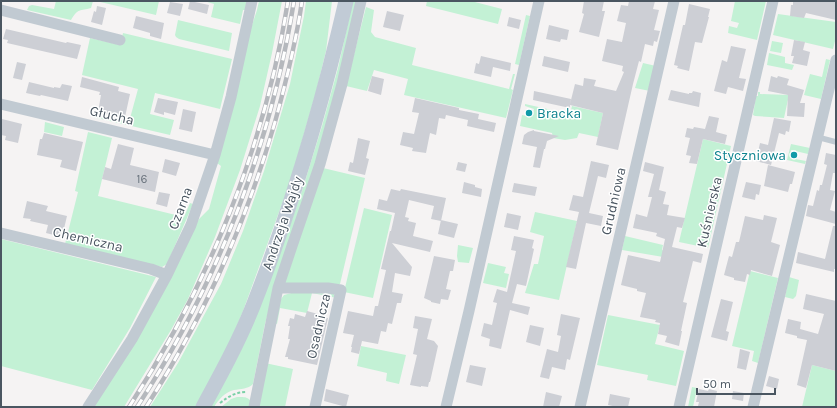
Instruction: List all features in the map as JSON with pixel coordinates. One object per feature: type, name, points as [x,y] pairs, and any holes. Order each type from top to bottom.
[{"type":"main road","name":"Andrzeja Wajdy","points":[[339,31],[341,1]]},
{"type":"main road","name":"Andrzeja Wajdy","points":[[203,407],[239,338],[276,245],[303,161],[329,71],[346,1]]},
{"type":"street","name":"Czarna","points":[[88,407],[132,339],[167,275],[191,225],[215,155],[231,97],[252,1]]},
{"type":"street","points":[[254,407],[278,288],[320,164],[342,84],[361,1]]},
{"type":"street","points":[[446,407],[539,1]]},
{"type":"street","name":"Grudniowa","points":[[580,407],[674,1]]},
{"type":"street","name":"Kuśnierska","points":[[679,407],[773,1]]},
{"type":"street","points":[[1,10],[120,40]]},
{"type":"street","points":[[752,407],[836,60]]},
{"type":"street","name":"Głucha","points":[[1,104],[215,155]]},
{"type":"street","name":"Chemiczna","points":[[1,234],[151,269],[167,275]]},
{"type":"street","name":"Osadnicza","points":[[278,288],[328,288],[341,290],[316,406]]},
{"type":"lane","points":[[817,137],[836,142]]},
{"type":"path","points":[[217,407],[226,398],[234,394],[246,392],[257,393]]},
{"type":"green space","points":[[56,1],[93,1],[91,8],[78,12],[71,20],[27,10],[29,6],[32,5],[54,9]]},
{"type":"green space","points":[[96,1],[159,1],[156,15]]},
{"type":"green space","points":[[204,1],[247,1],[245,10],[243,10],[240,24],[211,17],[214,4]]},
{"type":"green space","points":[[259,1],[282,1],[260,106],[240,170],[215,237],[188,299],[124,407],[94,407],[199,219],[209,209],[221,166],[217,163]]},
{"type":"green space","points":[[306,1],[332,1],[326,51],[291,179],[243,311],[231,340],[196,407],[150,407],[178,363],[221,284],[243,231],[264,171],[290,84]]},
{"type":"green space","points":[[353,1],[357,1],[335,95],[316,163],[278,274],[265,324],[253,384],[247,388],[228,392],[214,407],[210,407],[281,251],[302,191],[322,126],[338,68]]},
{"type":"green space","points":[[427,1],[471,1],[502,9],[498,24],[426,6]]},
{"type":"green space","points":[[735,1],[766,1],[757,40],[728,33],[729,26],[737,28],[739,23],[731,21]]},
{"type":"green space","points":[[366,7],[374,10],[371,32],[375,37],[416,48],[412,65],[509,89],[513,74],[515,74],[511,89],[513,90],[506,118],[404,95],[408,79],[374,70],[367,91],[346,86]]},
{"type":"green space","points":[[778,14],[836,22],[836,37],[833,49],[773,35]]},
{"type":"green space","points":[[526,15],[530,16],[519,65],[515,64]]},
{"type":"green space","points":[[178,20],[232,33],[229,51],[179,39],[175,35]]},
{"type":"green space","points":[[123,33],[232,59],[220,109],[155,93],[150,114],[174,120],[170,135],[93,117],[95,114],[129,122],[138,89],[82,75],[90,38],[120,45]]},
{"type":"green space","points":[[772,41],[783,43],[781,53],[770,51]]},
{"type":"green space","points":[[769,53],[785,57],[785,63],[794,65],[792,70],[767,65]]},
{"type":"green space","points":[[826,59],[830,60],[821,99],[804,95],[810,74],[822,77]]},
{"type":"green space","points":[[643,63],[656,66],[650,91],[635,88]]},
{"type":"green space","points":[[758,92],[760,92],[760,94],[789,95],[784,118],[753,115]]},
{"type":"green space","points":[[525,104],[570,114],[572,106],[603,113],[598,137],[579,133],[577,138],[565,140],[553,138],[552,133],[520,126],[522,115],[532,117],[534,109],[525,106]]},
{"type":"green space","points":[[45,122],[64,127],[62,136],[44,132]]},
{"type":"green space","points":[[88,132],[112,138],[98,196],[184,217],[190,203],[193,204],[167,264],[162,267],[65,244],[78,192],[75,191]]},
{"type":"green space","points":[[703,139],[731,146],[708,248],[679,242]]},
{"type":"green space","points":[[791,144],[810,148],[808,154],[791,150],[790,158],[806,161],[805,164],[787,160]]},
{"type":"green space","points":[[323,168],[365,178],[340,284],[282,286]]},
{"type":"green space","points":[[364,208],[392,215],[373,298],[344,292]]},
{"type":"green space","points":[[535,212],[577,221],[559,300],[525,293],[534,264],[538,264],[544,236],[530,232]]},
{"type":"green space","points":[[625,236],[663,245],[662,250],[676,254],[675,259],[622,250]]},
{"type":"green space","points":[[1,239],[156,277],[130,328],[92,390],[1,366]]},
{"type":"green space","points":[[458,245],[473,248],[469,263],[458,262]]},
{"type":"green space","points":[[488,263],[506,267],[504,273],[509,274],[506,288],[483,283]]},
{"type":"green space","points":[[750,271],[778,278],[758,363],[752,361],[754,351],[732,346]]},
{"type":"green space","points":[[789,277],[799,280],[796,296],[793,299],[785,297]]},
{"type":"green space","points":[[295,292],[334,294],[337,298],[312,293],[307,313],[280,308],[277,324],[274,323],[281,299],[284,295]]},
{"type":"green space","points":[[608,315],[660,325],[655,344],[684,351],[676,386],[647,380],[648,375],[597,365]]},
{"type":"green space","points":[[361,346],[406,355],[399,384],[386,381],[387,373],[357,366]]},
{"type":"green space","points":[[265,363],[293,369],[285,407],[255,407]]},
{"type":"green space","points":[[812,365],[836,371],[836,407],[802,407]]},
{"type":"green space","points":[[692,387],[697,388],[693,407],[688,407]]},
{"type":"green space","points":[[237,397],[248,398],[251,401],[250,407],[221,407],[231,399]]},
{"type":"building","points":[[190,1],[209,5],[207,14],[188,9]]},
{"type":"building","points":[[584,1],[604,1],[602,11],[605,11],[599,37],[579,32],[584,14],[582,13]]},
{"type":"building","points":[[629,1],[655,1],[653,9],[659,10],[654,30],[660,31],[657,42],[654,41],[653,46],[645,44],[641,62],[639,61],[618,150],[596,145],[603,113],[570,105],[570,108],[533,100],[534,91],[571,99],[570,104],[575,84],[583,86],[584,78],[596,80],[594,86],[616,91],[624,72],[622,71],[623,66],[602,61],[607,39],[622,42],[626,23],[617,21],[621,5],[628,6]]},
{"type":"building","points":[[793,1],[836,1],[836,20],[806,13],[804,18],[790,16]]},
{"type":"building","points":[[170,2],[183,4],[180,16],[167,13]]},
{"type":"building","points":[[689,4],[710,9],[702,43],[695,42],[689,71],[677,68],[678,66],[674,65]]},
{"type":"building","points":[[97,6],[106,8],[102,25],[91,22]]},
{"type":"building","points":[[387,11],[404,15],[400,31],[383,27]]},
{"type":"building","points":[[136,16],[164,23],[161,39],[150,36],[150,33],[133,28]]},
{"type":"building","points":[[509,17],[521,20],[519,29],[507,26]]},
{"type":"building","points":[[549,25],[569,30],[567,40],[561,39],[560,42],[546,39]]},
{"type":"building","points":[[6,29],[81,45],[77,59],[7,43],[8,40],[3,39]]},
{"type":"building","points":[[794,40],[805,42],[803,50],[810,52],[807,66],[792,63],[794,56],[791,56]]},
{"type":"building","points":[[731,46],[746,49],[739,78],[746,79],[743,91],[728,87],[726,94],[714,91],[722,60],[727,62]]},
{"type":"building","points":[[481,56],[511,63],[510,71],[493,67],[491,77],[474,73],[476,63],[479,64]]},
{"type":"building","points":[[544,56],[570,62],[568,72],[542,66]]},
{"type":"building","points":[[17,62],[26,64],[22,80],[13,78]]},
{"type":"building","points":[[372,76],[384,79],[381,95],[368,91]]},
{"type":"building","points":[[771,76],[789,79],[787,85],[804,90],[800,103],[805,103],[804,117],[787,116],[788,95],[768,91]]},
{"type":"building","points":[[82,77],[119,87],[118,91],[130,94],[125,117],[98,112],[101,95],[99,95],[100,92],[80,87]]},
{"type":"building","points":[[29,82],[54,88],[60,88],[62,84],[72,86],[68,101],[26,93]]},
{"type":"building","points":[[671,90],[689,94],[693,91],[701,93],[699,107],[668,100]]},
{"type":"building","points":[[158,98],[178,102],[175,115],[164,112],[164,115],[154,112]]},
{"type":"building","points":[[415,98],[479,114],[478,119],[496,123],[494,132],[467,126],[468,120],[446,115],[445,119],[439,118],[436,135],[430,133],[426,153],[412,151],[413,148],[400,145],[403,132],[414,134],[419,113],[412,112]]},
{"type":"building","points":[[183,109],[196,112],[192,132],[179,129]]},
{"type":"building","points":[[709,116],[719,118],[716,132],[727,135],[725,144],[703,139],[697,164],[689,163],[691,156],[686,155],[690,138],[685,137],[687,128],[693,129],[694,127],[705,129]]},
{"type":"building","points":[[774,118],[791,121],[789,132],[786,131],[785,135],[779,133],[771,165],[756,161],[760,143],[768,145]]},
{"type":"building","points":[[2,119],[22,124],[18,143],[5,140],[6,136],[1,135]]},
{"type":"building","points":[[534,130],[559,136],[547,141],[540,168],[533,167],[537,147],[522,144],[524,135]]},
{"type":"building","points":[[44,133],[83,142],[76,171],[60,167],[62,160],[37,155],[40,139],[42,139]]},
{"type":"building","points":[[358,138],[370,141],[366,158],[369,159],[365,175],[348,171],[350,162],[353,163]]},
{"type":"building","points":[[118,144],[134,148],[130,165],[159,172],[155,192],[102,179],[105,167],[111,169]]},
{"type":"building","points":[[826,153],[836,155],[836,173],[833,173],[830,190],[835,191],[830,210],[836,212],[836,224],[806,216],[808,205],[813,206],[817,190],[819,191],[820,185],[822,185],[827,165],[824,164]]},
{"type":"building","points":[[165,159],[180,163],[176,176],[162,172]]},
{"type":"building","points":[[591,161],[609,165],[606,178],[598,176],[589,213],[603,216],[601,226],[586,223],[576,269],[566,267],[579,212],[569,210],[573,195],[583,197]]},
{"type":"building","points":[[458,162],[467,164],[465,172],[456,170]]},
{"type":"building","points":[[645,162],[664,167],[659,190],[666,192],[663,204],[669,205],[667,215],[685,218],[682,228],[677,227],[672,247],[703,254],[701,263],[693,261],[683,302],[687,303],[679,346],[665,342],[667,336],[658,334],[660,323],[655,322],[656,320],[640,317],[646,293],[621,285],[628,255],[660,262],[665,239],[656,236],[657,233],[633,228],[636,214],[647,217],[652,197],[648,197],[654,174],[643,171]]},
{"type":"building","points":[[768,165],[795,172],[788,192],[764,186]]},
{"type":"building","points":[[464,182],[482,189],[481,197],[462,193]]},
{"type":"building","points":[[746,182],[761,185],[759,195],[756,194],[755,200],[742,197]]},
{"type":"building","points":[[514,183],[537,187],[535,196],[512,192]]},
{"type":"building","points":[[391,189],[400,191],[401,189],[446,198],[441,221],[431,219],[434,206],[409,200],[405,217],[409,218],[408,221],[416,223],[413,236],[433,241],[430,252],[392,243],[412,267],[410,276],[395,273],[392,292],[403,294],[401,303],[397,303],[392,324],[388,323],[386,332],[381,331],[378,344],[362,341],[359,354],[351,352],[354,335],[343,333],[348,311],[373,316],[375,306],[378,306],[386,270],[381,269],[395,213],[377,209],[379,199],[387,201]]},
{"type":"building","points":[[159,192],[170,194],[167,207],[156,204]]},
{"type":"building","points":[[27,201],[48,206],[46,211],[67,216],[62,237],[46,233],[48,225],[23,218]]},
{"type":"building","points":[[507,213],[521,216],[518,230],[504,227]]},
{"type":"building","points":[[764,215],[777,218],[771,242],[780,245],[772,276],[751,270],[750,275],[747,274],[745,282],[734,280],[734,278],[724,275],[729,256],[732,257],[736,242],[739,242],[745,216],[763,220]]},
{"type":"building","points":[[441,220],[458,224],[454,238],[438,234]]},
{"type":"building","points":[[833,226],[836,226],[836,269],[834,269],[834,272],[796,263],[798,252],[825,259]]},
{"type":"building","points":[[514,236],[534,240],[532,248],[534,249],[526,286],[517,284],[512,303],[530,307],[528,315],[510,310],[501,349],[489,346],[490,339],[481,336],[484,323],[492,325],[497,303],[493,302],[497,289],[507,292],[516,251],[511,250]]},
{"type":"building","points":[[434,256],[455,260],[453,271],[450,271],[446,289],[451,290],[448,300],[441,299],[440,304],[431,302],[424,298]]},
{"type":"building","points":[[806,294],[836,301],[836,371],[812,365],[806,388],[797,385],[807,340],[785,333],[788,319],[801,322],[800,329],[818,334],[824,314],[803,309]]},
{"type":"building","points":[[721,299],[733,302],[726,331],[729,332],[727,341],[711,337]]},
{"type":"building","points":[[307,311],[318,314],[317,316],[328,318],[317,365],[288,359],[288,357],[285,357],[290,339],[288,339],[290,326],[288,326],[290,318],[294,319],[295,314],[305,317]]},
{"type":"building","points":[[561,314],[580,318],[570,360],[567,359],[565,370],[552,367],[549,379],[540,377],[547,349],[558,352],[561,336],[557,335]]},
{"type":"building","points":[[415,316],[432,319],[427,339],[434,341],[438,346],[428,387],[410,385],[417,355],[413,354],[418,329],[413,328]]},
{"type":"building","points":[[530,325],[544,328],[540,346],[526,342]]},
{"type":"building","points":[[740,349],[750,352],[746,370],[737,368]]},
{"type":"building","points":[[470,365],[486,368],[482,386],[466,382]]},
{"type":"building","points":[[769,376],[779,379],[777,389],[766,386]]},
{"type":"building","points":[[326,389],[349,395],[346,407],[324,401]]},
{"type":"building","points":[[699,389],[717,391],[714,407],[698,406],[699,402],[696,402]]},
{"type":"building","points":[[733,391],[744,393],[743,401],[732,399]]},
{"type":"building","points":[[546,392],[562,396],[559,407],[543,407]]},
{"type":"building","points":[[610,394],[630,398],[628,407],[608,405]]},
{"type":"railway","points":[[129,407],[158,360],[184,312],[208,263],[230,212],[249,161],[265,108],[278,55],[288,1]]},
{"type":"railway","points":[[137,407],[166,360],[192,312],[216,263],[237,212],[255,161],[271,108],[284,55],[294,1]]},
{"type":"railway","points":[[146,407],[167,374],[204,305],[221,269],[251,197],[283,92],[294,47],[302,1]]},
{"type":"place","name":"Bracka","points":[[529,113]]},
{"type":"place","name":"Styczniowa","points":[[794,155]]}]
